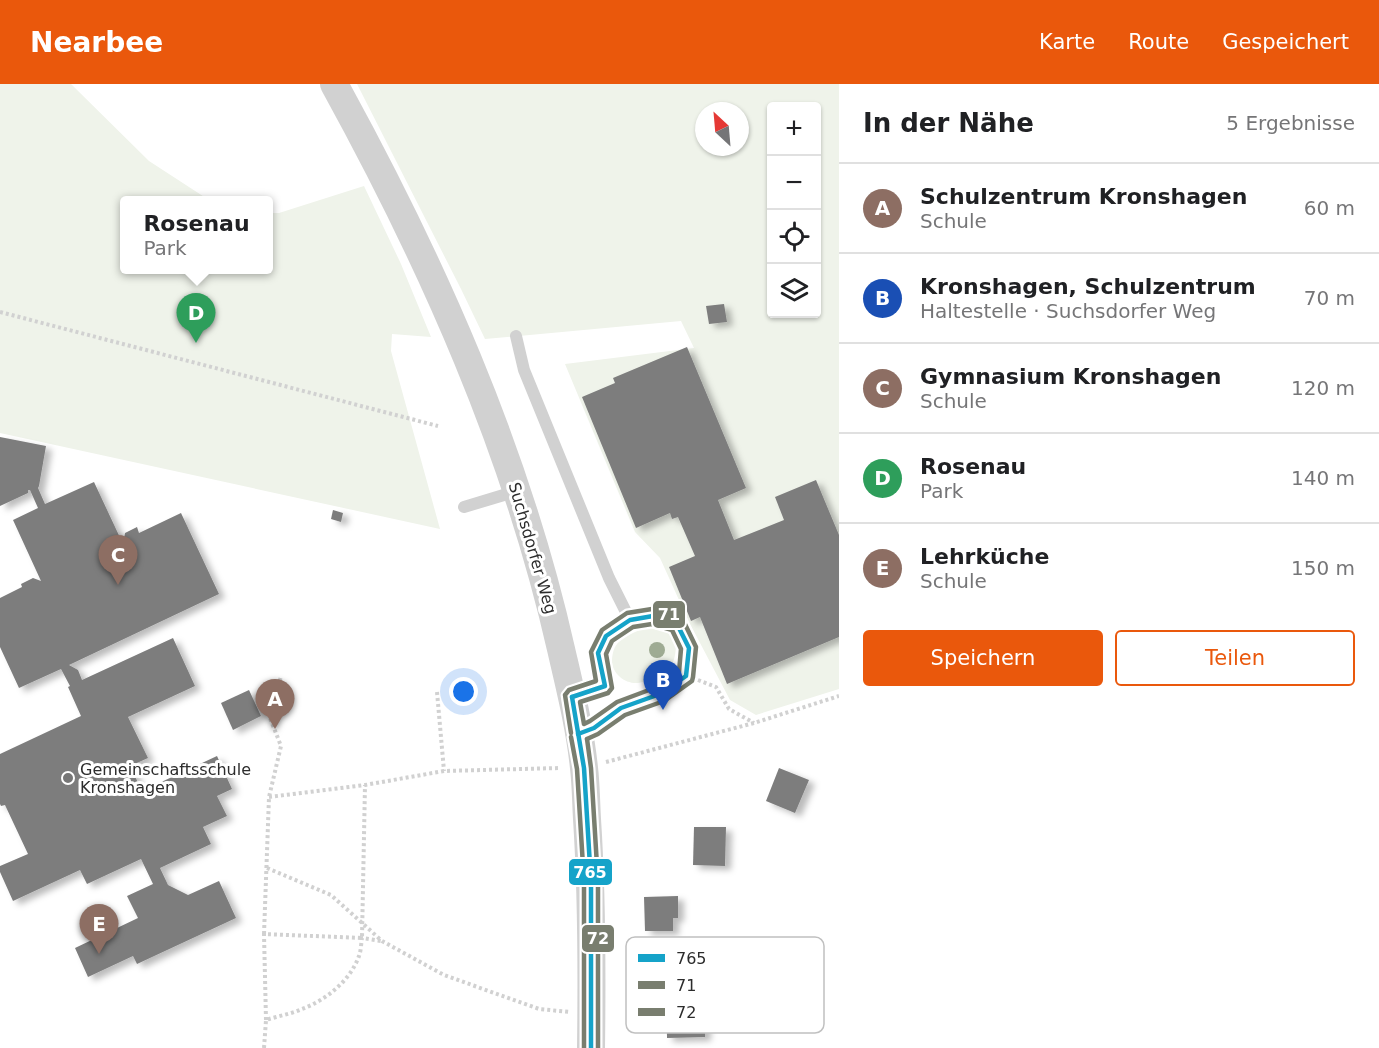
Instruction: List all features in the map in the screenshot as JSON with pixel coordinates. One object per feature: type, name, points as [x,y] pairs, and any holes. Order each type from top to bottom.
[{"type":"street","name":"Suchsdorfer Weg","points":[[334,84],[373,155],[442,299],[476,380],[517,491],[549,597],[572,697],[584,768],[591,882],[591,1048]]},
{"type":"lane","points":[[516,336],[524,370],[609,578],[630,621]]},
{"type":"lane","points":[[464,507],[517,491]]},
{"type":"lane","points":[[572,697],[605,686],[598,653],[606,636],[630,621],[653,616],[677,624],[689,648],[686,676],[660,694],[621,708],[594,728],[578,734]]},
{"type":"path","points":[[0,312],[438,426]]},
{"type":"path","points":[[264,1048],[266,1020],[264,934],[269,797],[281,746],[270,718],[281,676]]},
{"type":"path","points":[[686,676],[716,687],[729,709],[754,723]]},
{"type":"path","points":[[437,692],[444,771]]},
{"type":"path","points":[[269,797],[365,785],[444,771],[584,768],[754,723],[839,696]]},
{"type":"path","points":[[266,1020],[302,1010],[325,998],[343,982],[353,969],[359,955],[362,938],[365,785]]},
{"type":"path","points":[[267,868],[331,895],[382,941],[444,975],[539,1009],[592,1014]]},
{"type":"path","points":[[264,934],[362,938],[382,941]]},
{"type":"shaded area","points":[[0,84],[71,84],[149,161],[203,196],[120,196],[120,274],[273,274],[273,213],[364,186],[401,264],[431,337],[392,334],[391,351],[440,529],[0,433]]},
{"type":"shaded area","points":[[357,84],[839,84],[839,689],[756,715],[730,700],[689,622],[660,558],[635,532],[565,364],[694,348],[681,321],[485,339]]},
{"type":"shaded area","points":[[649,626],[665,631],[676,639],[674,660],[668,669],[656,677],[638,683],[629,682],[620,677],[613,666],[614,650],[624,638]]},
{"type":"building","points":[[724,304],[727,322],[709,324],[706,306]]},
{"type":"building","points":[[687,347],[746,488],[718,500],[734,540],[784,520],[775,497],[816,480],[839,535],[839,637],[727,684],[700,617],[691,621],[669,567],[695,556],[678,517],[672,519],[670,513],[636,528],[582,397],[615,383],[613,378]]},
{"type":"building","points":[[0,437],[46,446],[38,488],[45,504],[94,482],[123,544],[125,533],[137,527],[139,533],[181,513],[219,594],[69,665],[78,670],[82,680],[173,638],[195,686],[128,717],[148,758],[130,766],[142,791],[217,756],[232,789],[217,796],[227,816],[203,827],[211,844],[160,868],[168,885],[188,895],[219,881],[236,918],[137,964],[133,956],[88,977],[75,948],[138,918],[127,896],[153,884],[141,859],[87,884],[80,870],[13,901],[0,872],[0,866],[28,854],[5,805],[0,804],[0,754],[81,716],[61,669],[19,688],[0,647],[0,598],[22,587],[21,584],[33,578],[41,581],[13,520],[38,508],[30,490],[0,506]]},
{"type":"building","points":[[333,510],[343,513],[341,522],[331,519]]},
{"type":"building","points":[[249,690],[261,716],[233,730],[221,703]]},
{"type":"building","points":[[779,768],[809,780],[795,813],[766,801]]},
{"type":"building","points":[[694,827],[726,827],[725,866],[693,865]]},
{"type":"building","points":[[678,896],[678,918],[673,918],[673,931],[645,931],[644,897]]},
{"type":"building","points":[[667,1033],[705,1033],[705,1037],[667,1038]]},
{"type":"transit line","name":"71","points":[[571,733],[565,695],[569,690],[596,681],[591,652],[602,630],[627,613],[652,609],[682,618],[696,647],[692,681],[664,701],[625,715],[587,739]]},
{"type":"transit line","name":"765","points":[[572,697],[605,686],[598,653],[606,636],[630,620],[653,616],[677,624],[689,648],[686,676],[660,694],[621,708],[594,728],[578,734]]},
{"type":"transit line","name":"72","points":[[652,624],[672,630],[681,649],[679,672],[657,687],[617,702],[584,724],[580,702],[608,693],[612,688],[606,654],[612,641],[633,627],[652,624]]},
{"type":"transit line","name":"765","points":[[572,697],[584,768],[591,882],[591,1048]]},
{"type":"transit line","name":"71","points":[[571,737],[577,769],[584,882],[584,1048]]},
{"type":"transit line","name":"72","points":[[587,739],[598,882],[598,1048]]},
{"type":"place","name":"Rosenau","points":[[196,343]]},
{"type":"place","name":"Gymnasium Kronshagen","points":[[118,585]]},
{"type":"place","name":"Kronshagen, Schulzentrum","points":[[663,710]]},
{"type":"place","name":"Schulzentrum Kronshagen","points":[[275,729]]},
{"type":"place","name":"Gemeinschaftsschule Kronshagen","points":[[68,778]]},
{"type":"place","name":"Lehrküche","points":[[99,954]]}]
